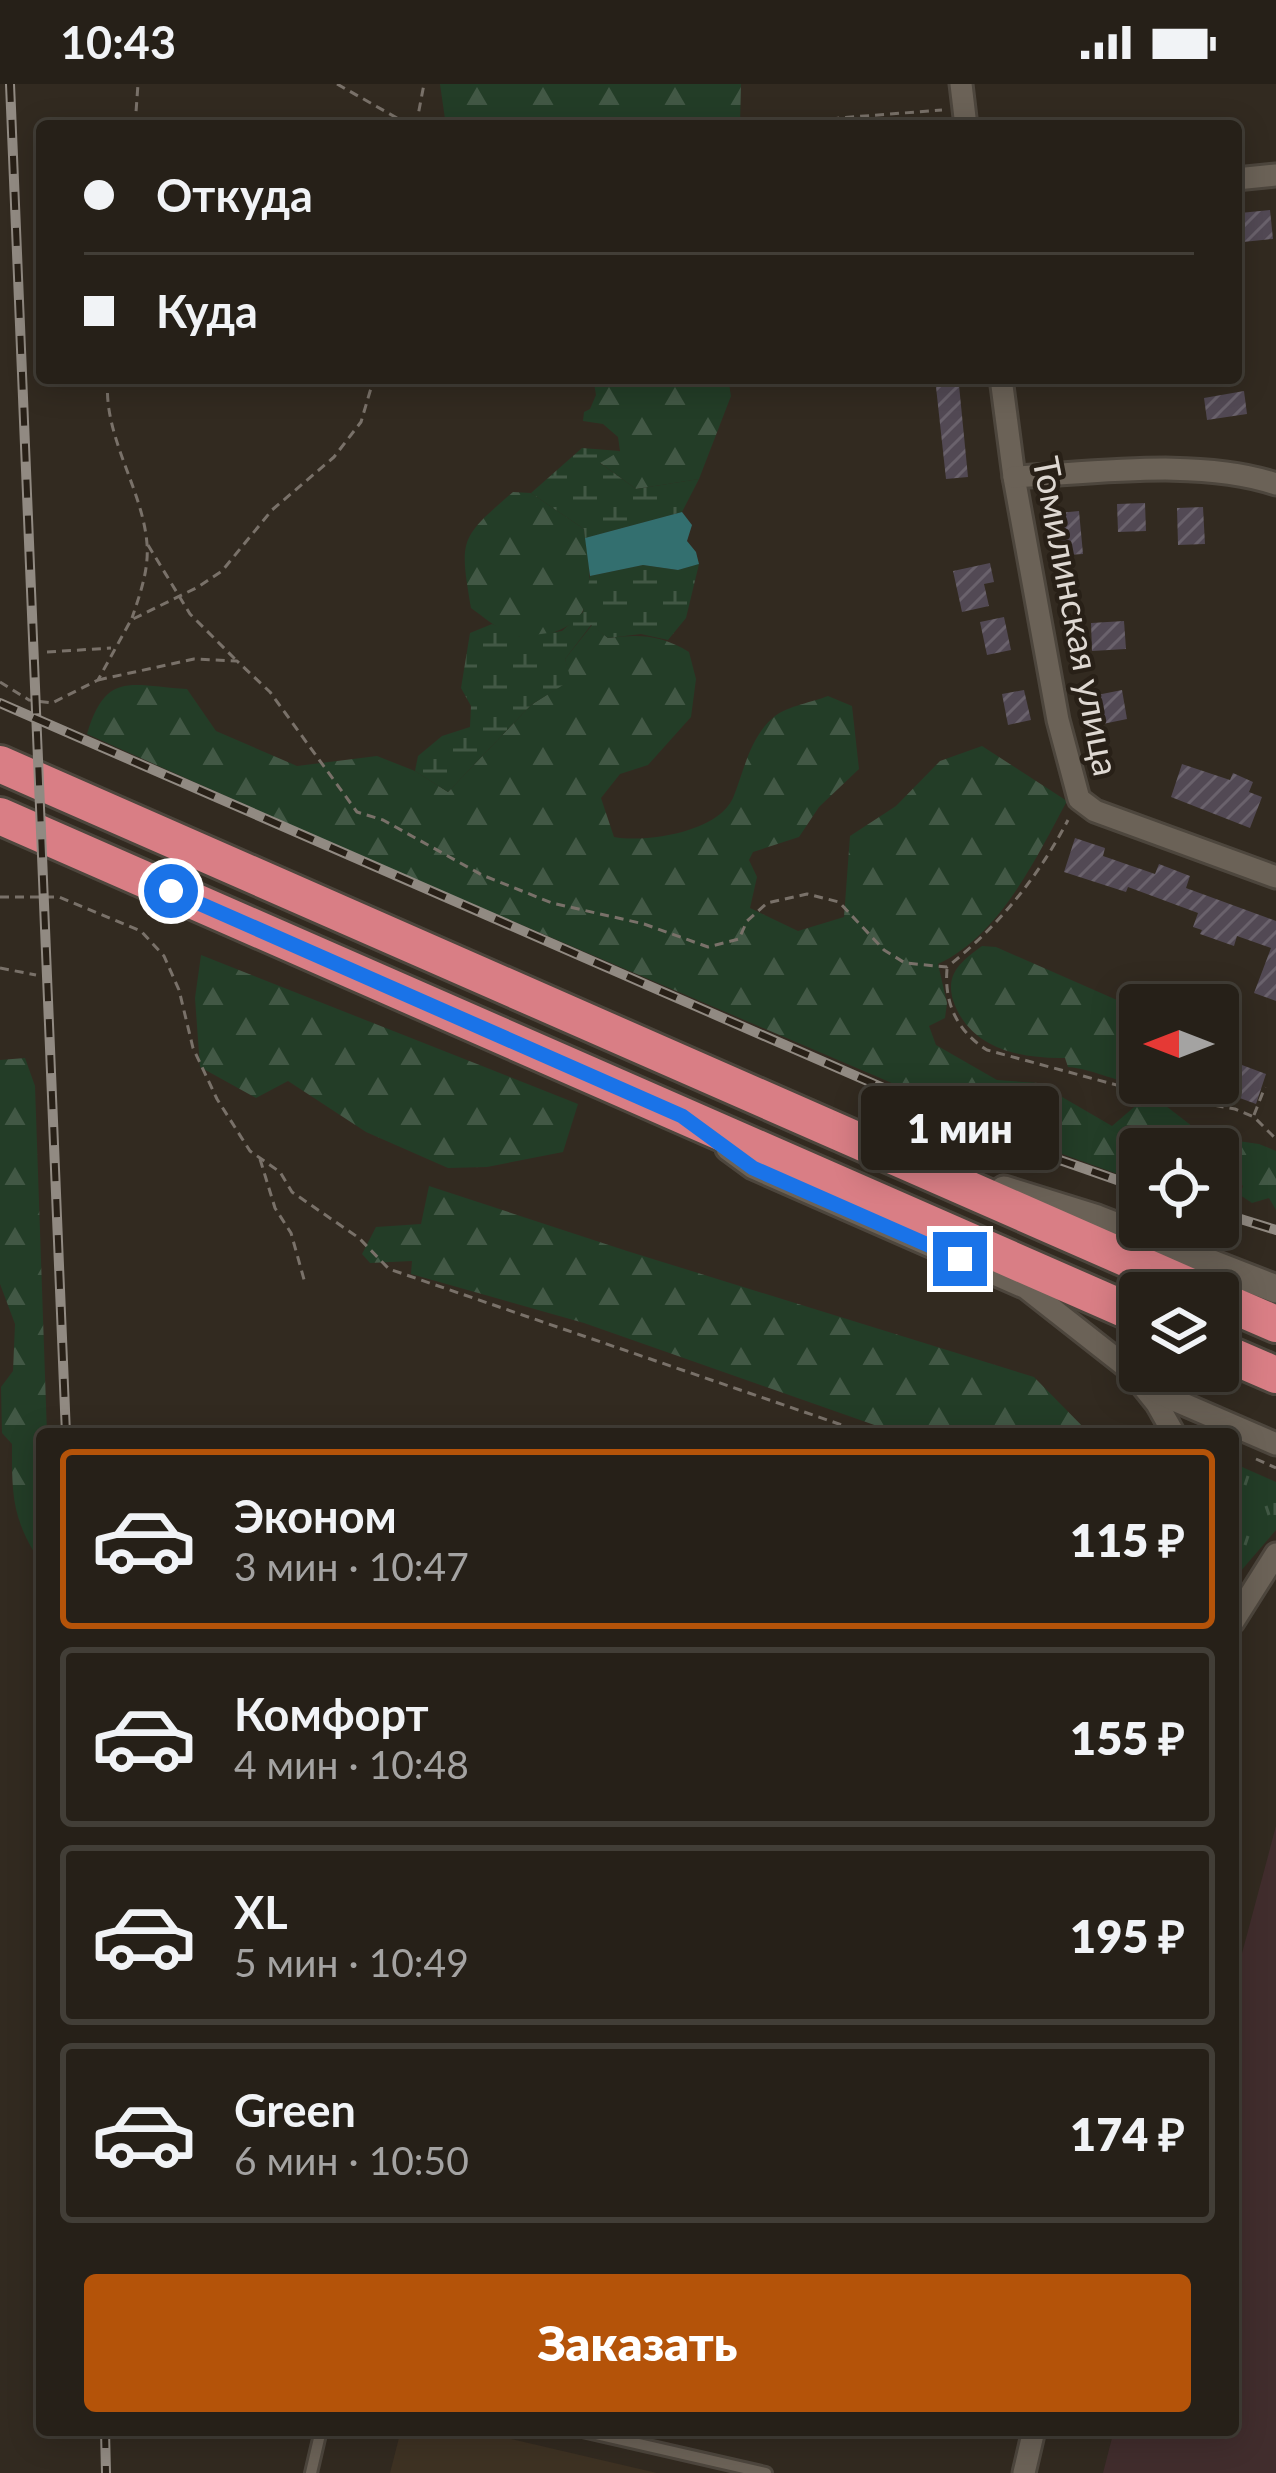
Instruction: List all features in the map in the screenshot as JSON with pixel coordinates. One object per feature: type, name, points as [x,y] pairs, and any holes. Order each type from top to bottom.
[{"type":"highway","points":[[0,764],[1156,1272]]},
{"type":"highway","points":[[0,816],[1119,1307]]},
{"type":"highway","points":[[1239,1308],[1276,1324]]},
{"type":"highway","points":[[1239,1359],[1276,1376]]},
{"type":"street","points":[[1242,178],[1276,175]]},
{"type":"street","name":"Томилинская улица","points":[[1002,384],[1058,720],[1079,799],[1095,811],[1276,877]]},
{"type":"street","points":[[1014,477],[1157,471],[1251,476],[1276,484]]},
{"type":"street","points":[[682,1116],[753,1168],[1026,1288],[1119,1361]]},
{"type":"street","points":[[859,1144],[1097,1219],[1276,1289]]},
{"type":"street","points":[[1147,1392],[1171,1428]]},
{"type":"street","points":[[1156,1392],[1239,1428]]},
{"type":"street","points":[[1239,1428],[1276,1444]]},
{"type":"street","points":[[1239,1613],[1276,1554]]},
{"type":"street","points":[[1024,2473],[1033,2436]]},
{"type":"lane","points":[[311,2473],[320,2436]]},
{"type":"lane","points":[[604,2436],[766,2473]]},
{"type":"path","points":[[135,120],[138,84]]},
{"type":"path","points":[[337,84],[402,120]]},
{"type":"path","points":[[415,120],[424,84]]},
{"type":"path","points":[[830,120],[963,105]]},
{"type":"path","points":[[110,384],[114,426],[147,544],[177,596],[206,634],[270,692],[357,812],[382,820],[482,875],[552,903],[644,924],[708,947],[739,939],[747,921],[767,903],[807,894],[839,902],[884,950],[905,963],[947,967],[976,945],[1029,885],[1079,799]]},
{"type":"path","points":[[131,620],[222,571],[272,510],[334,457],[362,422],[372,384]]},
{"type":"path","points":[[98,680],[131,620],[144,583],[147,544]]},
{"type":"path","points":[[47,652],[113,648]]},
{"type":"path","points":[[0,682],[29,700],[52,703],[98,680],[194,659],[237,661]]},
{"type":"path","points":[[0,897],[59,897],[141,931],[164,956],[194,1048],[217,1099],[250,1150],[280,1172],[292,1192],[358,1238],[389,1269],[850,1428]]},
{"type":"path","points":[[947,967],[953,1013],[966,1037],[987,1050],[1146,1093],[1214,1103],[1254,1117],[1276,1139]]},
{"type":"path","points":[[2,970],[36,975]]},
{"type":"path","points":[[1254,1117],[1265,1087]]},
{"type":"path","points":[[259,1157],[275,1208],[291,1233],[305,1283]]},
{"type":"shaded area","points":[[1276,1826],[1276,2473],[1103,2473],[1112,2436],[1239,2436],[1239,1965]]},
{"type":"shaded area","points":[[399,2436],[498,2436],[657,2473],[390,2473]]},
{"type":"green space","points":[[440,84],[741,84],[740,120],[445,120]]},
{"type":"green space","points":[[594,384],[729,384],[731,396],[699,479],[636,489],[599,462],[620,451],[618,437],[603,424],[583,421],[596,395]]},
{"type":"green space","points":[[582,448],[620,451],[600,463],[636,489],[699,479],[682,512],[585,538],[584,529],[531,493]]},
{"type":"green space","points":[[513,492],[531,493],[584,529],[589,572],[586,605],[570,625],[545,635],[514,635],[471,608],[465,567],[468,541],[482,520]]},
{"type":"green space","points":[[699,564],[686,618],[668,640],[641,634],[608,638],[591,625],[565,659],[571,680],[531,705],[448,792],[415,771],[418,756],[442,736],[470,727],[471,706],[461,688],[470,633],[492,624],[520,637],[562,631],[583,612],[590,576],[643,565],[678,570]]},
{"type":"green space","points":[[592,625],[608,638],[650,637],[689,652],[696,679],[691,717],[648,765],[620,774],[601,798],[614,837],[662,836],[713,819],[733,798],[754,744],[775,716],[828,696],[852,706],[859,769],[819,807],[799,837],[753,852],[749,860],[757,877],[750,908],[798,931],[844,917],[850,836],[896,806],[940,761],[982,746],[1067,801],[998,915],[980,935],[938,964],[947,1003],[945,1018],[929,1026],[936,1045],[997,1080],[1038,1083],[1112,1126],[1138,1104],[1163,1104],[1194,1128],[1119,1128],[1119,1174],[1037,1145],[87,734],[103,700],[123,686],[187,689],[216,731],[297,766],[377,756],[415,771],[448,792],[531,705],[570,680],[565,659]]},
{"type":"green space","points":[[982,946],[996,947],[1119,1001],[1119,1080],[1068,1067],[1065,1058],[1014,1053],[983,1040],[961,1016],[951,991],[957,968]]},
{"type":"green space","points":[[201,955],[578,1104],[563,1152],[487,1167],[448,1168],[366,1132],[288,1081],[256,1098],[200,1067],[195,998]]},
{"type":"green space","points":[[25,1058],[35,1086],[47,1428],[36,1428],[36,1555],[17,1514],[12,1444],[2,1433],[1,1387],[13,1371],[15,1324],[0,1284],[0,1060]]},
{"type":"green space","points":[[1239,1141],[1276,1151],[1276,1210],[1269,1198],[1252,1203],[1240,1195]]},
{"type":"green space","points":[[429,1186],[1034,1377],[1084,1428],[883,1428],[584,1323],[411,1274],[412,1261],[370,1263],[362,1254],[376,1227],[421,1224]]},
{"type":"green space","points":[[1239,1466],[1276,1482],[1276,1530],[1239,1573]]},
{"type":"water","points":[[682,512],[692,525],[687,541],[699,564],[678,570],[643,565],[590,576],[585,538]]},
{"type":"building","points":[[1270,210],[1273,239],[1243,242],[1242,213]]},
{"type":"building","points":[[959,385],[968,477],[946,479],[936,387]]},
{"type":"building","points":[[1244,391],[1247,414],[1207,420],[1204,398]]},
{"type":"building","points":[[1145,503],[1146,531],[1118,532],[1117,504]]},
{"type":"building","points":[[1203,507],[1205,544],[1178,545],[1177,508]]},
{"type":"building","points":[[1079,511],[1083,554],[1052,556],[1048,514]]},
{"type":"building","points":[[990,563],[994,582],[984,584],[989,606],[962,612],[953,571]]},
{"type":"building","points":[[1004,617],[1011,650],[987,655],[980,622]]},
{"type":"building","points":[[1124,621],[1126,649],[1092,651],[1091,623]]},
{"type":"building","points":[[1024,690],[1031,720],[1008,725],[1002,694]]},
{"type":"building","points":[[1122,690],[1127,719],[1098,725],[1092,696]]},
{"type":"building","points":[[1182,764],[1230,780],[1233,773],[1253,782],[1249,792],[1262,797],[1250,828],[1171,797]]},
{"type":"building","points":[[1075,838],[1105,848],[1103,856],[1155,874],[1159,864],[1190,876],[1186,888],[1276,921],[1276,1001],[1254,993],[1271,948],[1237,936],[1234,946],[1200,934],[1202,930],[1193,927],[1198,913],[1128,887],[1126,892],[1064,872]]},
{"type":"building","points":[[1239,1064],[1266,1074],[1256,1104],[1239,1098]]},
{"type":"railway","points":[[10,84],[66,1428]]},
{"type":"railway","points":[[0,703],[911,1100],[1119,1181]]},
{"type":"railway","points":[[1239,1219],[1276,1230]]},
{"type":"railway","points":[[105,2436],[106,2473]]},
{"type":"route","points":[[171,891],[682,1116],[753,1168],[960,1259]]}]
